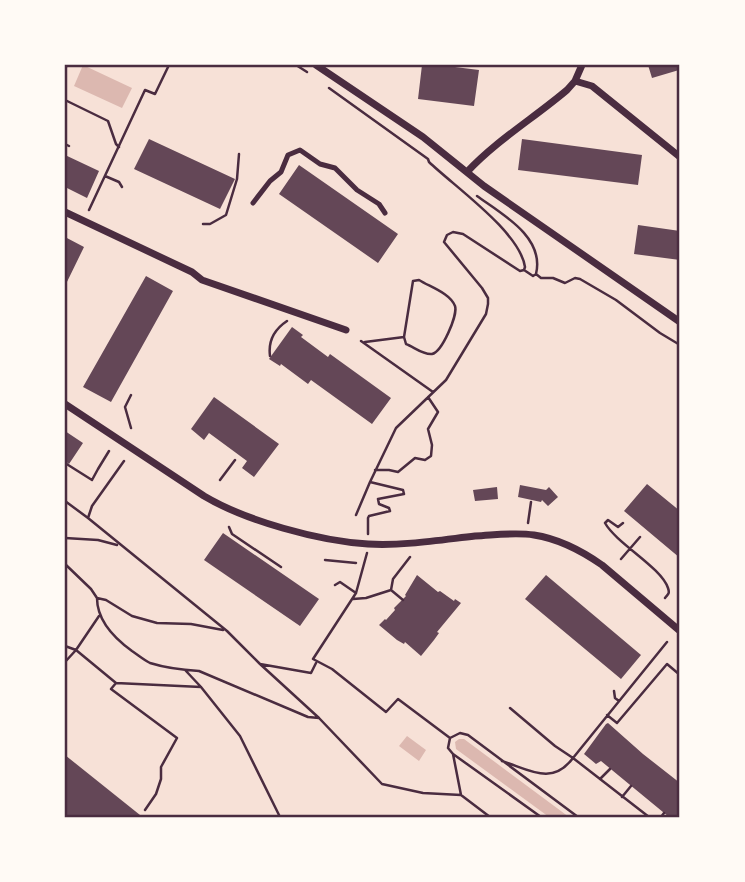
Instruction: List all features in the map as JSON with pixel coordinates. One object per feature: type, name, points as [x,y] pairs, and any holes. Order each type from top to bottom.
[{"type":"street","points":[[316,65],[424,137],[484,186],[680,322]]},
{"type":"street","points":[[467,172],[482,156],[575,81],[582,65]]},
{"type":"street","points":[[575,81],[592,86],[680,157]]},
{"type":"street","points":[[253,203],[270,181],[281,172],[289,155],[300,150],[320,164],[335,168],[357,190],[379,204],[385,213]]},
{"type":"street","points":[[65,212],[192,272],[202,280],[346,330]]},
{"type":"street","points":[[65,404],[221,506],[268,524],[325,538],[368,544],[508,534],[537,535],[565,543],[603,565],[680,631]]},
{"type":"path","points":[[89,210],[145,90],[155,94],[169,65]]},
{"type":"path","points":[[296,65],[309,74]]},
{"type":"path","points":[[320,82],[428,159],[446,178],[481,206],[516,247],[524,260],[524,270]]},
{"type":"path","points":[[65,100],[108,121],[119,147]]},
{"type":"path","points":[[203,224],[226,215],[237,179],[239,154]]},
{"type":"path","points":[[105,176],[119,182],[122,187]]},
{"type":"path","points":[[477,196],[509,219],[528,238],[537,257],[536,274]]},
{"type":"path","points":[[356,515],[396,428],[446,380],[482,322],[488,304],[488,298],[482,288],[444,242],[447,235],[453,232],[463,234],[516,269],[524,270],[533,276],[536,274],[541,278],[553,278],[565,283],[575,278],[580,279],[616,300],[680,345]]},
{"type":"path","points":[[419,280],[445,294],[454,304],[456,314],[438,351],[423,353],[406,344],[404,337],[413,281],[419,280]]},
{"type":"path","points":[[270,356],[271,338],[289,319]]},
{"type":"path","points":[[404,337],[363,342],[433,392]]},
{"type":"path","points":[[131,395],[125,407],[131,428]]},
{"type":"path","points":[[375,470],[398,472],[415,458],[425,460],[431,456],[432,445],[428,429],[438,412],[428,397]]},
{"type":"path","points":[[65,463],[92,480],[109,451]]},
{"type":"path","points":[[220,480],[235,460]]},
{"type":"path","points":[[88,518],[92,506],[124,461]]},
{"type":"path","points":[[368,534],[369,516],[390,511],[379,504],[378,499],[402,495],[405,492],[370,482]]},
{"type":"path","points":[[65,501],[227,631],[319,718],[382,784],[423,793],[461,795],[490,817]]},
{"type":"path","points":[[527,526],[531,502]]},
{"type":"path","points":[[623,523],[618,527],[608,520],[604,523],[653,569],[669,593],[665,598]]},
{"type":"path","points":[[229,527],[232,534],[281,568]]},
{"type":"path","points":[[621,559],[639,537]]},
{"type":"path","points":[[65,538],[98,540],[120,545]]},
{"type":"path","points":[[367,553],[353,599],[313,659],[332,669],[386,712],[398,699],[450,738]]},
{"type":"path","points":[[391,590],[393,579],[410,557]]},
{"type":"path","points":[[325,560],[356,563]]},
{"type":"path","points":[[65,564],[91,589],[97,598],[100,615],[120,641],[148,662],[199,671],[308,717],[319,718]]},
{"type":"path","points":[[335,584],[340,582],[356,593]]},
{"type":"path","points":[[353,599],[391,590]]},
{"type":"path","points":[[391,590],[403,600]]},
{"type":"path","points":[[97,598],[106,600],[132,615],[157,623],[191,624],[227,631]]},
{"type":"path","points":[[65,662],[100,615]]},
{"type":"path","points":[[502,761],[542,774],[553,774],[565,768],[667,642]]},
{"type":"path","points":[[65,646],[76,650],[116,682],[201,687]]},
{"type":"path","points":[[260,664],[311,673],[317,662]]},
{"type":"path","points":[[607,715],[617,723],[667,664],[680,675]]},
{"type":"path","points":[[185,670],[240,736],[280,817]]},
{"type":"path","points":[[116,682],[111,690],[177,738],[161,767],[161,779],[156,794],[145,810]]},
{"type":"path","points":[[614,691],[615,698],[619,701]]},
{"type":"path","points":[[510,708],[555,746],[649,817]]},
{"type":"path","points":[[541,817],[450,752],[450,738],[457,733],[464,733],[578,817]]},
{"type":"path","points":[[453,754],[461,795]]},
{"type":"path","points":[[600,779],[610,769]]},
{"type":"path","points":[[622,797],[631,786]]},
{"type":"shaded area","points":[[83,65],[132,88],[122,108],[74,86]]},
{"type":"shaded area","points":[[407,736],[426,750],[419,761],[399,746]]},
{"type":"shaded area","points":[[464,739],[569,817],[549,817],[456,749],[455,742]]},
{"type":"building","points":[[422,65],[479,70],[474,106],[418,99]]},
{"type":"building","points":[[648,65],[677,65],[679,70],[652,78]]},
{"type":"building","points":[[149,139],[235,179],[220,209],[134,169]]},
{"type":"building","points":[[522,139],[642,155],[638,185],[518,170]]},
{"type":"building","points":[[65,155],[99,171],[87,198],[65,187]]},
{"type":"building","points":[[299,165],[398,234],[378,263],[279,194]]},
{"type":"building","points":[[638,225],[680,231],[680,260],[634,254]]},
{"type":"building","points":[[65,237],[84,247],[65,286]]},
{"type":"building","points":[[146,276],[173,291],[111,402],[83,387]]},
{"type":"building","points":[[292,327],[328,357],[330,354],[391,398],[372,424],[311,380],[308,384],[281,364],[280,366],[269,359]]},
{"type":"building","points":[[214,397],[279,444],[254,477],[242,468],[247,461],[209,433],[204,440],[191,429]]},
{"type":"building","points":[[65,431],[83,443],[69,464],[65,461]]},
{"type":"building","points":[[647,484],[680,511],[680,558],[624,511]]},
{"type":"building","points":[[520,485],[546,490],[549,487],[558,497],[548,506],[542,500],[541,502],[518,497]]},
{"type":"building","points":[[497,487],[498,499],[475,501],[473,490]]},
{"type":"building","points":[[223,533],[319,599],[300,626],[204,560]]},
{"type":"building","points":[[417,575],[438,592],[461,603],[421,656],[379,625],[406,596]]},
{"type":"building","points":[[546,575],[641,655],[621,679],[525,599]]},
{"type":"building","points":[[608,723],[680,783],[680,817],[669,817],[601,761],[596,764],[584,754]]},
{"type":"building","points":[[65,755],[140,815],[65,817]]}]
